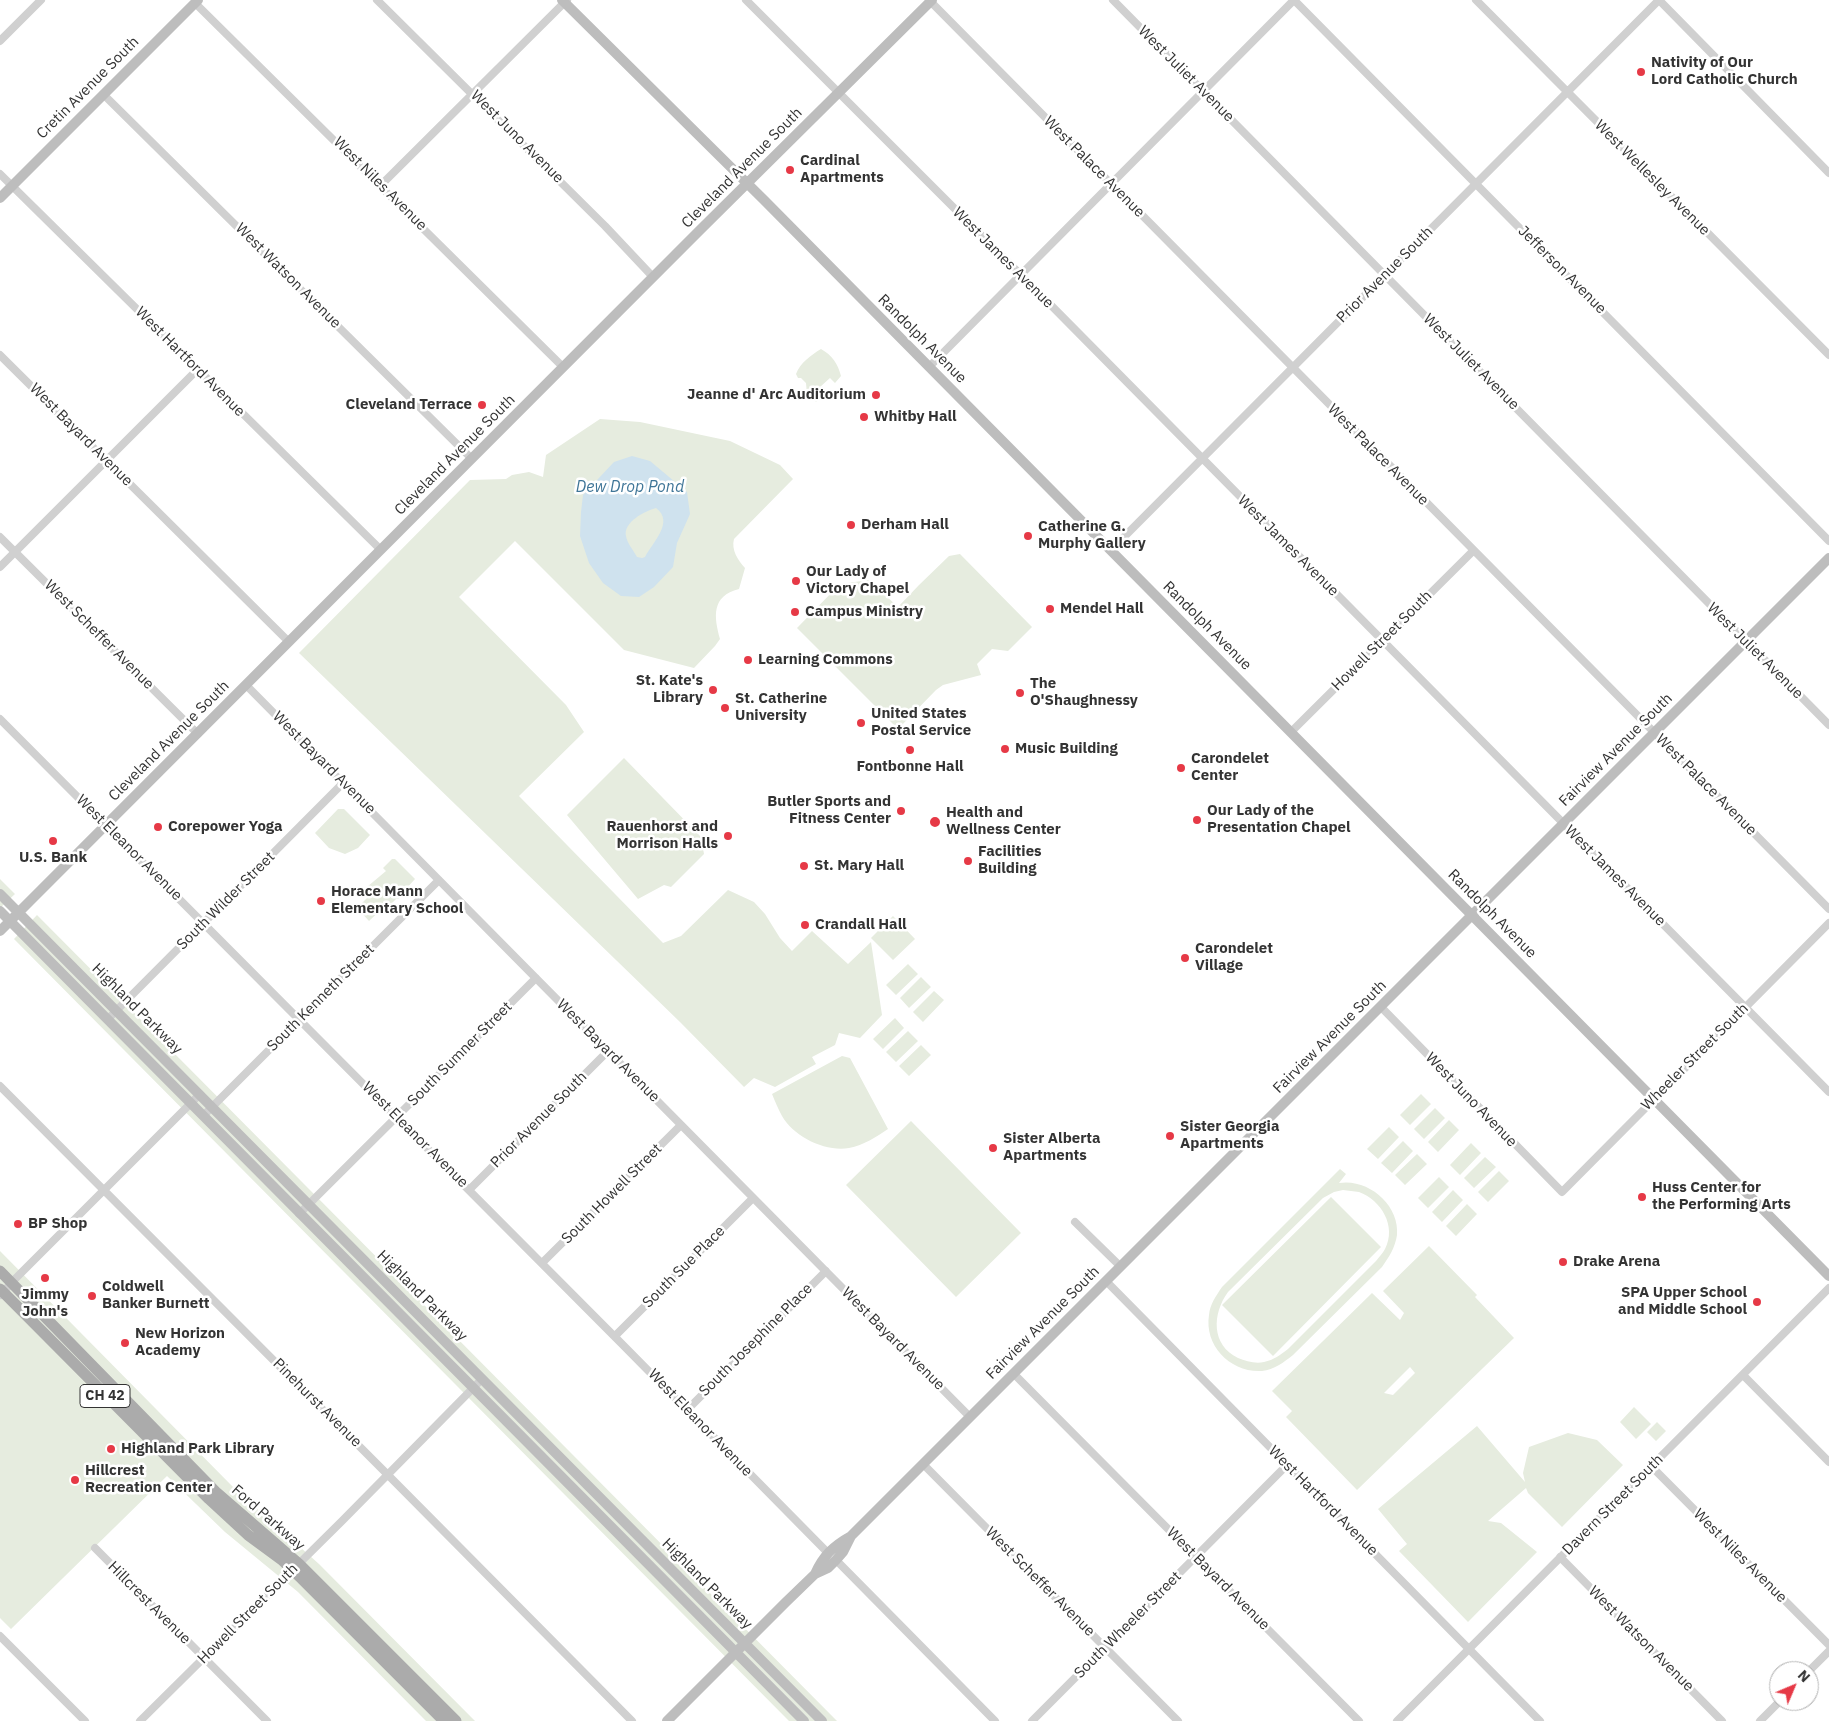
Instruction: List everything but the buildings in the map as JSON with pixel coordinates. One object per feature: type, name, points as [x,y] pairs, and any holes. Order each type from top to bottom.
[{"type":"main road","name":"Ford Parkway","points":[[0,1271],[221,1496],[456,1721]]},
{"type":"main road","name":"Ford Parkway","points":[[1,1293],[209,1499],[248,1535],[296,1567],[444,1721]]},
{"type":"street","points":[[0,41],[41,0]]},
{"type":"street","name":"West Juno Avenue","points":[[377,0],[654,277]]},
{"type":"street","name":"West James Avenue","points":[[746,0],[840,92],[1829,1092]]},
{"type":"street","name":"Cleveland Avenue South","points":[[0,931],[930,0]]},
{"type":"street","name":"West Palace Avenue","points":[[930,0],[1829,909]]},
{"type":"street","name":"West Juliet Avenue","points":[[1113,0],[1829,725]]},
{"type":"street","points":[[930,367],[1294,0]]},
{"type":"street","name":"Jefferson Avenue","points":[[1294,0],[1829,541]]},
{"type":"street","name":"West Wellesley Avenue","points":[[1476,0],[1829,356]]},
{"type":"street","points":[[1659,0],[1829,173]]},
{"type":"street","name":"Prior Avenue South","points":[[1111,550],[1659,0]]},
{"type":"street","points":[[381,185],[564,1]]},
{"type":"street","name":"Randolph Avenue","points":[[564,1],[930,367],[1829,1276]]},
{"type":"street","name":"Cretin Avenue South","points":[[0,198],[197,2]]},
{"type":"street","name":"West Niles Avenue","points":[[197,2],[563,367]]},
{"type":"street","name":"West Watson Avenue","points":[[104,94],[472,459]]},
{"type":"street","name":"West Hartford Avenue","points":[[0,174],[381,550]]},
{"type":"street","name":"West Bayard Avenue","points":[[0,355],[289,642]]},
{"type":"street","points":[[0,567],[197,370]]},
{"type":"street","name":"West Scheffer Avenue","points":[[0,537],[198,734]]},
{"type":"street","name":"Howell Street South","points":[[1291,732],[1473,550]]},
{"type":"street","name":"Fairview Avenue South","points":[[814,1574],[828,1568],[836,1560],[852,1536],[923,1464],[1829,558]]},
{"type":"street","name":"West Bayard Avenue","points":[[246,685],[970,1417]]},
{"type":"street","name":"West Eleanor Avenue","points":[[0,719],[542,1262],[828,1553]]},
{"type":"street","name":"South Wilder Street","points":[[108,1019],[343,783]]},
{"type":"street","name":"South Kenneth Street","points":[[203,1116],[439,880]]},
{"type":"street","name":"Highland Parkway","points":[[0,894],[822,1721]]},
{"type":"street","name":"Highland Parkway","points":[[0,911],[804,1721]]},
{"type":"street","name":"Wheeler Street South","points":[[1562,1192],[1829,923]]},
{"type":"street","name":"South Sumner Street","points":[[300,1214],[536,978]]},
{"type":"street","name":"West Juno Avenue","points":[[1381,1007],[1562,1192]]},
{"type":"street","name":"Prior Avenue South","points":[[470,1190],[608,1051]]},
{"type":"street","name":"Pinehurst Avenue","points":[[0,1086],[632,1721]]},
{"type":"street","points":[[1,1293],[200,1094]]},
{"type":"street","name":"South Howell Street","points":[[542,1262],[681,1125]]},
{"type":"street","name":"South Sue Place","points":[[615,1336],[753,1198]]},
{"type":"street","points":[[1075,1222],[1120,1266]]},
{"type":"street","name":"South Josephine Place","points":[[687,1410],[826,1271]]},
{"type":"street","name":"West Hartford Avenue","points":[[1106,1281],[1540,1721]]},
{"type":"street","name":"Davern Street South","points":[[1397,1721],[1829,1288]]},
{"type":"street","name":"West Bayard Avenue","points":[[1014,1374],[1359,1721]]},
{"type":"street","points":[[1743,1374],[1829,1462]]},
{"type":"street","name":"Howell Street South","points":[[140,1721],[482,1379]]},
{"type":"street","name":"West Scheffer Avenue","points":[[923,1464],[1178,1721]]},
{"type":"street","name":"South Wheeler Street","points":[[1032,1721],[1287,1465]]},
{"type":"street","name":"West Niles Avenue","points":[[1651,1466],[1829,1646]]},
{"type":"street","name":"Fairview Avenue South","points":[[667,1721],[814,1574],[821,1560],[836,1545],[852,1536]]},
{"type":"street","name":"Hillcrest Avenue","points":[[95,1548],[267,1721]]},
{"type":"street","name":"West Watson Avenue","points":[[1560,1557],[1722,1721]]},
{"type":"street","points":[[836,1560],[995,1721]]},
{"type":"street","points":[[0,1636],[85,1721]]},
{"type":"street","points":[[1819,1661],[1829,1651]]},
{"type":"street","points":[[1760,1721],[1770,1711]]},
{"type":"shaded area","points":[[821,349],[834,360],[841,376],[835,383],[830,378],[820,387],[825,393],[816,402],[807,394],[806,383],[801,378],[798,378],[796,374],[803,363]]},
{"type":"shaded area","points":[[600,419],[640,422],[730,441],[780,465],[793,479],[734,539],[734,551],[745,568],[739,589],[730,592],[719,602],[716,623],[720,639],[715,646],[694,668],[624,650],[515,541],[459,597],[566,705],[584,732],[519,796],[663,943],[681,936],[728,890],[754,902],[765,914],[780,938],[792,951],[812,931],[848,964],[871,942],[882,1015],[860,1038],[839,1033],[835,1045],[812,1057],[816,1064],[775,1087],[754,1078],[744,1087],[680,1022],[299,653],[470,480],[506,479],[512,475],[529,472],[543,477],[546,455]]},
{"type":"shaded area","points":[[960,554],[1032,627],[1008,651],[992,649],[977,664],[981,675],[943,685],[936,690],[898,729],[797,628],[840,584],[869,580],[898,607],[949,556]]},
{"type":"shaded area","points":[[624,758],[701,837],[704,854],[671,887],[664,885],[638,899],[567,815]]},
{"type":"shaded area","points":[[338,809],[344,809],[370,835],[358,848],[345,854],[329,848],[315,833]]},
{"type":"shaded area","points":[[392,859],[395,859],[415,879],[405,890],[406,892],[387,908],[385,906],[369,921],[357,908],[372,893],[367,887],[386,871],[383,868]]},
{"type":"shaded area","points":[[0,879],[15,894],[0,908]]},
{"type":"shaded area","points":[[37,915],[837,1721],[789,1721],[14,939]]},
{"type":"shaded area","points":[[893,916],[915,939],[893,960],[871,938]]},
{"type":"shaded area","points":[[908,964],[918,974],[896,995],[886,985]]},
{"type":"shaded area","points":[[921,977],[931,987],[909,1008],[900,998]]},
{"type":"shaded area","points":[[934,991],[944,1000],[923,1022],[913,1012]]},
{"type":"shaded area","points":[[895,1018],[904,1028],[883,1049],[873,1039]]},
{"type":"shaded area","points":[[908,1031],[918,1041],[896,1062],[886,1052]]},
{"type":"shaded area","points":[[921,1045],[931,1055],[909,1076],[899,1066]]},
{"type":"shaded area","points":[[842,1056],[850,1058],[888,1129],[860,1145],[840,1149],[820,1145],[794,1130],[782,1116],[772,1094]]},
{"type":"shaded area","points":[[1421,1094],[1431,1104],[1410,1125],[1400,1115]]},
{"type":"shaded area","points":[[1435,1108],[1445,1118],[1424,1139],[1414,1129]]},
{"type":"shaded area","points":[[1449,1120],[1459,1130],[1438,1152],[1428,1142]]},
{"type":"shaded area","points":[[911,1121],[1021,1233],[956,1297],[846,1185]]},
{"type":"shaded area","points":[[1389,1127],[1399,1137],[1378,1159],[1367,1149]]},
{"type":"shaded area","points":[[1403,1141],[1413,1151],[1392,1173],[1381,1163]]},
{"type":"shaded area","points":[[1471,1143],[1481,1153],[1460,1175],[1450,1165]]},
{"type":"shaded area","points":[[1417,1154],[1427,1164],[1405,1185],[1395,1175]]},
{"type":"shaded area","points":[[1485,1157],[1496,1167],[1474,1188],[1464,1178]]},
{"type":"shaded area","points":[[1340,1169],[1346,1174],[1339,1183],[1361,1185],[1371,1189],[1388,1204],[1397,1224],[1396,1240],[1382,1267],[1293,1355],[1275,1367],[1262,1371],[1240,1367],[1230,1362],[1215,1347],[1211,1337],[1209,1315],[1212,1304],[1222,1287]],"holes":[[[1343,1190],[1359,1192],[1380,1207],[1388,1223],[1389,1232],[1385,1249],[1376,1261],[1280,1355],[1261,1363],[1238,1358],[1223,1345],[1217,1328],[1219,1310],[1228,1292],[1323,1198]]]},
{"type":"shaded area","points":[[1499,1171],[1509,1181],[1488,1202],[1478,1192]]},
{"type":"shaded area","points":[[1439,1177],[1449,1187],[1428,1208],[1418,1198]]},
{"type":"shaded area","points":[[1453,1190],[1463,1200],[1442,1222],[1432,1212]]},
{"type":"shaded area","points":[[1331,1197],[1381,1247],[1273,1356],[1222,1305]]},
{"type":"shaded area","points":[[1467,1204],[1477,1214],[1456,1236],[1446,1226]]},
{"type":"shaded area","points":[[1429,1246],[1477,1295],[1475,1297],[1514,1338],[1357,1490],[1286,1417],[1292,1411],[1272,1391],[1372,1293],[1400,1320],[1404,1313],[1383,1291]],"holes":[[[1410,1367],[1415,1373],[1393,1395],[1384,1393]]]},
{"type":"shaded area","points":[[0,1251],[234,1488],[319,1564],[475,1721],[426,1721],[298,1592],[225,1532],[167,1476],[11,1629],[0,1618]]},
{"type":"shaded area","points":[[1634,1407],[1651,1424],[1636,1439],[1620,1422]]},
{"type":"shaded area","points":[[1657,1422],[1666,1431],[1656,1441],[1647,1432]]},
{"type":"shaded area","points":[[1477,1426],[1525,1482],[1523,1473],[1529,1447],[1568,1433],[1597,1440],[1623,1465],[1562,1527],[1528,1493],[1526,1488],[1488,1521],[1501,1523],[1537,1552],[1468,1622],[1399,1551],[1407,1544],[1378,1509]]},
{"type":"water","name":"Dew Drop Pond","points":[[632,456],[650,461],[687,492],[690,514],[677,543],[673,567],[654,587],[639,597],[621,596],[603,583],[589,563],[580,536],[583,495],[614,462]],"holes":[[[656,508],[661,514],[663,526],[660,532],[645,557],[637,557],[626,536],[628,526],[641,514],[651,509]]]},
{"type":"place","name":"Nativity of Our Lord Catholic Church","points":[[1641,72]]},
{"type":"place","name":"Cardinal Apartments","points":[[790,170]]},
{"type":"place","name":"Jeanne d' Arc Auditorium","points":[[876,395]]},
{"type":"place","name":"Cleveland Terrace","points":[[482,405]]},
{"type":"place","name":"Whitby Hall","points":[[864,417]]},
{"type":"place","name":"Derham Hall","points":[[851,525]]},
{"type":"place","name":"Catherine G. Murphy Gallery","points":[[1028,536]]},
{"type":"place","name":"Our Lady of Victory Chapel","points":[[796,581]]},
{"type":"place","name":"Mendel Hall","points":[[1050,609]]},
{"type":"place","name":"Campus Ministry","points":[[795,612]]},
{"type":"place","name":"Learning Commons","points":[[748,660]]},
{"type":"place","name":"St. Kate's Library","points":[[713,690]]},
{"type":"place","name":"The O'Shaughnessy","points":[[1020,693]]},
{"type":"place","name":"St. Catherine University","points":[[725,708]]},
{"type":"place","name":"United States Postal Service","points":[[861,723]]},
{"type":"place","name":"Music Building","points":[[1005,749]]},
{"type":"place","name":"Fontbonne Hall","points":[[910,750]]},
{"type":"place","name":"Carondelet Center","points":[[1181,768]]},
{"type":"place","name":"Butler Sports and Fitness Center","points":[[901,811]]},
{"type":"place","name":"Our Lady of the Presentation Chapel","points":[[1197,820]]},
{"type":"place","name":"Health and Wellness Center","points":[[935,822]]},
{"type":"place","name":"Corepower Yoga","points":[[158,827]]},
{"type":"place","name":"Rauenhorst and Morrison Halls","points":[[728,836]]},
{"type":"place","name":"U.S. Bank","points":[[53,841]]},
{"type":"place","name":"Facilities Building","points":[[968,861]]},
{"type":"place","name":"St. Mary Hall","points":[[804,866]]},
{"type":"place","name":"Horace Mann Elementary School","points":[[321,901]]},
{"type":"place","name":"Crandall Hall","points":[[805,925]]},
{"type":"place","name":"Carondelet Village","points":[[1185,958]]},
{"type":"place","name":"Sister Georgia Apartments","points":[[1170,1136]]},
{"type":"place","name":"Sister Alberta Apartments","points":[[993,1148]]},
{"type":"place","name":"Huss Center for the Performing Arts","points":[[1642,1197]]},
{"type":"place","name":"BP Shop","points":[[18,1224]]},
{"type":"place","name":"Drake Arena","points":[[1563,1262]]},
{"type":"place","name":"Jimmy John's","points":[[45,1278]]},
{"type":"place","name":"Coldwell Banker Burnett","points":[[92,1296]]},
{"type":"place","name":"SPA Upper School and Middle School","points":[[1757,1302]]},
{"type":"place","name":"New Horizon Academy","points":[[125,1343]]},
{"type":"place","name":"Highland Park Library","points":[[111,1449]]},
{"type":"place","name":"Hillcrest Recreation Center","points":[[75,1480]]}]
